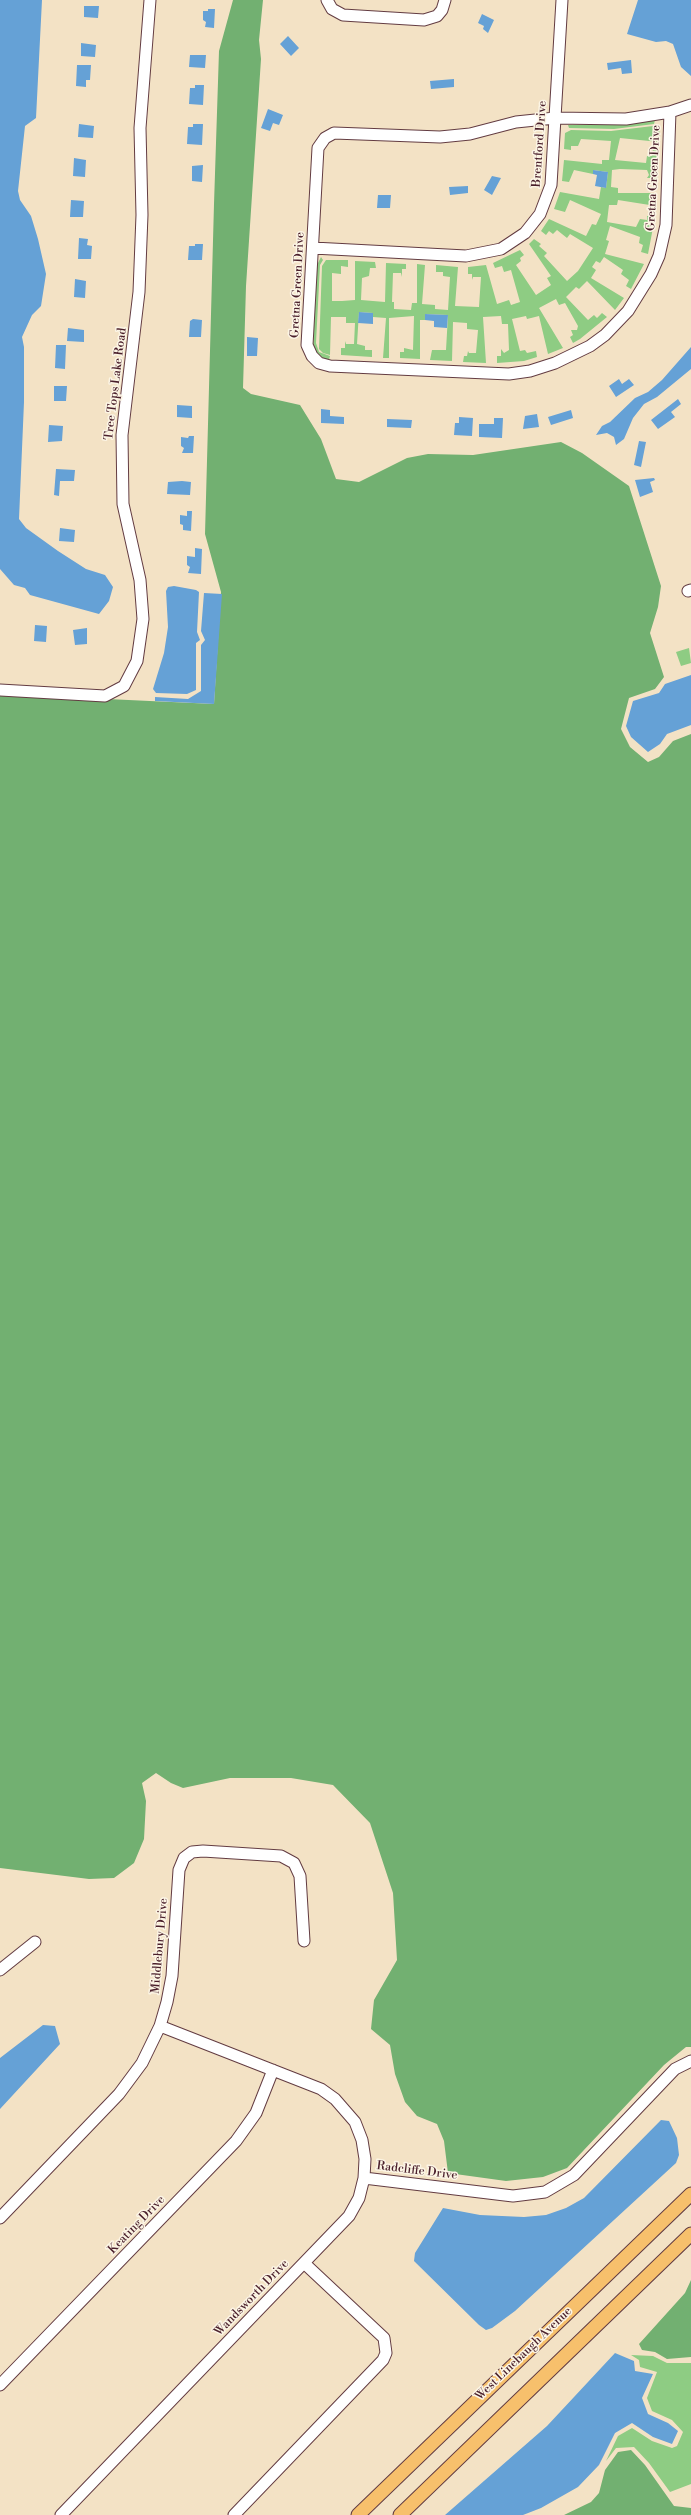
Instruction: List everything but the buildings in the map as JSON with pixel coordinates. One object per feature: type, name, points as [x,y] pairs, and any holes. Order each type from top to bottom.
[{"type":"main road","name":"West Linebaugh Avenue","points":[[358,2515],[691,2194]]},
{"type":"main road","points":[[400,2515],[691,2234]]},
{"type":"street","name":"Tree Tops Lake Road","points":[[0,690],[105,696],[124,686],[137,661],[143,611],[140,580],[123,504],[122,435],[139,292],[142,215],[140,128],[150,0]]},
{"type":"street","points":[[327,0],[332,9],[343,15],[424,20],[437,16],[442,10],[445,0]]},
{"type":"street","name":"Brentford Drive","points":[[313,248],[466,256],[490,253],[512,243],[525,233],[547,200],[551,185],[562,0]]},
{"type":"street","name":"Gretna Green Drive","points":[[670,112],[666,225],[662,245],[651,274],[628,311],[610,330],[590,346],[555,363],[530,371],[509,374],[335,366],[319,363],[312,356],[307,345],[318,148],[325,138],[334,134],[438,137],[470,134],[516,122],[555,118],[626,119],[670,112],[691,104]]},
{"type":"street","name":"Middlebury Drive","points":[[0,2218],[132,2078],[160,2026],[172,1976],[180,1864],[192,1852],[281,1856],[294,1863],[300,1876],[304,1941]]},
{"type":"street","points":[[0,1970],[35,1942]]},
{"type":"street","name":"Radcliffe Drive","points":[[160,2026],[321,2089],[335,2099],[355,2122],[362,2140],[365,2159],[364,2178],[513,2196],[546,2192],[574,2175],[675,2069],[691,2061]]},
{"type":"street","name":"Keating Drive","points":[[0,2385],[236,2141],[256,2113],[273,2070]]},
{"type":"street","points":[[304,2262],[349,2216],[359,2198],[364,2178]]},
{"type":"street","name":"Wandsworth Drive","points":[[61,2515],[304,2262],[384,2338],[386,2353],[383,2360],[234,2515]]},
{"type":"green space","points":[[233,0],[263,0],[259,40],[261,59],[246,286],[243,388],[251,394],[300,405],[321,439],[336,479],[359,482],[407,458],[428,454],[473,455],[561,442],[582,453],[629,486],[661,586],[658,607],[650,633],[664,677],[655,689],[629,698],[621,729],[630,747],[648,762],[659,757],[673,741],[691,734],[691,2047],[686,2047],[664,2065],[567,2168],[543,2177],[506,2181],[448,2173],[444,2141],[437,2124],[417,2116],[405,2102],[395,2074],[390,2045],[371,2029],[374,2000],[397,1960],[393,1893],[370,1823],[333,1785],[291,1778],[230,1778],[183,1788],[171,1783],[156,1773],[142,1783],[146,1801],[144,1839],[134,1863],[114,1878],[89,1879],[0,1868],[0,694],[214,704],[221,592],[205,534],[219,51]]},
{"type":"green space","points":[[655,120],[654,124],[614,129],[569,128],[568,125],[618,125]]},
{"type":"green space","points":[[653,126],[660,132],[659,142],[620,138],[615,160],[646,163],[647,156],[652,156],[653,149],[659,149],[657,183],[651,182],[652,178],[647,178],[649,175],[647,170],[620,169],[612,170],[611,187],[618,188],[618,193],[656,193],[656,206],[618,200],[617,205],[609,205],[607,222],[636,227],[640,219],[647,220],[647,216],[655,217],[648,254],[641,252],[643,245],[639,243],[640,237],[610,226],[606,240],[609,241],[605,254],[644,264],[631,289],[626,286],[629,280],[621,274],[623,270],[604,257],[600,263],[596,261],[592,267],[596,270],[591,278],[624,298],[615,310],[587,281],[579,289],[576,287],[566,297],[588,320],[594,315],[597,318],[602,313],[607,317],[580,339],[573,343],[570,337],[573,335],[571,330],[577,330],[578,326],[565,303],[559,305],[556,299],[539,308],[563,348],[548,354],[539,316],[527,319],[526,316],[512,319],[520,351],[525,350],[527,353],[536,351],[537,357],[524,361],[497,363],[497,356],[501,356],[501,349],[504,353],[509,350],[508,324],[502,324],[501,316],[483,317],[486,363],[463,362],[464,356],[467,356],[468,351],[469,353],[476,353],[478,330],[467,329],[467,323],[453,322],[452,361],[430,360],[432,350],[446,350],[448,315],[425,314],[425,320],[420,320],[420,359],[400,358],[400,352],[404,352],[404,348],[413,350],[414,316],[389,318],[389,358],[383,358],[386,318],[373,317],[373,313],[359,312],[357,344],[365,346],[365,350],[372,350],[372,357],[341,355],[341,348],[345,348],[345,341],[346,344],[354,344],[355,323],[346,323],[346,317],[331,317],[330,355],[323,353],[319,349],[322,266],[326,260],[348,260],[348,267],[341,266],[341,274],[332,273],[332,301],[355,300],[355,261],[375,262],[376,268],[370,268],[369,276],[362,278],[361,300],[385,302],[386,263],[406,264],[406,269],[402,269],[402,277],[401,273],[393,273],[392,302],[394,302],[394,309],[411,310],[412,303],[417,303],[417,264],[425,265],[422,304],[435,305],[435,309],[448,310],[450,277],[443,276],[443,272],[436,272],[436,265],[458,267],[455,306],[479,307],[481,277],[473,277],[472,280],[472,274],[468,274],[468,267],[486,265],[497,304],[509,300],[511,305],[520,302],[511,270],[504,272],[502,266],[495,268],[493,263],[520,250],[524,255],[520,258],[521,261],[516,265],[536,295],[551,285],[547,278],[551,276],[529,244],[534,239],[541,244],[539,246],[547,253],[544,256],[567,281],[578,271],[593,248],[570,234],[567,238],[557,230],[553,234],[549,231],[546,235],[541,231],[549,219],[586,236],[592,224],[596,225],[601,214],[570,200],[565,212],[554,209],[560,192],[599,199],[601,187],[606,188],[608,172],[593,170],[593,174],[574,170],[569,182],[562,181],[564,160],[602,164],[602,160],[609,160],[611,141],[581,139],[578,146],[571,146],[571,150],[564,149],[565,133],[571,130],[611,131]]},
{"type":"green space","points":[[321,257],[323,260],[320,265],[316,343],[319,352],[330,356],[329,360],[318,356],[313,347],[317,265]]},
{"type":"green space","points":[[689,648],[691,663],[681,666],[676,652]]},
{"type":"green space","points":[[691,2280],[691,2357],[667,2359],[655,2352],[642,2350],[639,2344],[685,2293]]},
{"type":"green space","points":[[631,2355],[653,2356],[667,2363],[691,2363],[691,2484],[670,2492],[649,2463],[634,2447],[616,2448],[606,2461],[618,2436],[632,2428],[652,2441],[672,2448],[677,2446],[683,2432],[672,2420],[652,2411],[647,2398],[657,2372],[640,2367],[639,2360]]},
{"type":"green space","points":[[631,2450],[645,2465],[674,2506],[691,2508],[691,2515],[564,2515],[591,2502],[599,2493],[605,2470],[618,2452]]},
{"type":"water","points":[[0,0],[42,0],[36,118],[25,126],[18,191],[20,200],[31,216],[46,274],[41,306],[32,315],[22,337],[24,347],[24,402],[19,519],[26,528],[58,551],[86,569],[105,575],[113,587],[109,601],[99,614],[30,595],[25,588],[14,585],[0,569]]},
{"type":"water","points":[[638,0],[691,0],[691,76],[681,67],[673,44],[666,41],[656,42],[627,34]]},
{"type":"water","points":[[84,6],[99,6],[98,18],[84,17]]},
{"type":"water","points":[[208,9],[215,9],[214,28],[205,27],[206,22],[203,20],[203,11],[208,11]]},
{"type":"water","points":[[482,14],[494,20],[488,33],[483,29],[484,26],[478,23]]},
{"type":"water","points":[[288,36],[299,48],[291,56],[280,44]]},
{"type":"water","points":[[81,43],[96,45],[95,57],[81,56]]},
{"type":"water","points":[[190,55],[206,55],[205,68],[189,67]]},
{"type":"water","points":[[631,60],[632,73],[622,74],[621,68],[608,70],[607,63]]},
{"type":"water","points":[[77,65],[91,65],[90,80],[86,80],[86,87],[76,86]]},
{"type":"water","points":[[454,79],[454,87],[431,89],[430,81]]},
{"type":"water","points":[[195,85],[204,85],[203,105],[189,104],[190,88],[195,88]]},
{"type":"water","points":[[268,109],[283,115],[279,125],[273,123],[270,131],[261,128]]},
{"type":"water","points":[[79,124],[94,126],[93,138],[78,137]]},
{"type":"water","points":[[193,124],[203,124],[202,145],[187,144],[188,127],[193,127]]},
{"type":"water","points":[[74,158],[86,160],[85,177],[73,176]]},
{"type":"water","points":[[203,165],[202,182],[192,181],[192,166]]},
{"type":"water","points":[[593,170],[608,172],[606,188],[595,186],[597,175],[593,174]]},
{"type":"water","points":[[492,176],[501,178],[492,195],[484,190]]},
{"type":"water","points":[[468,186],[468,193],[450,195],[449,187]]},
{"type":"water","points":[[378,195],[391,195],[390,208],[377,208]]},
{"type":"water","points":[[71,200],[84,201],[83,217],[70,217]]},
{"type":"water","points":[[79,238],[88,239],[87,245],[92,246],[91,259],[78,259]]},
{"type":"water","points":[[195,244],[203,244],[202,260],[188,260],[189,246],[195,246]]},
{"type":"water","points":[[75,279],[86,281],[85,298],[74,297]]},
{"type":"water","points":[[359,312],[373,313],[373,324],[358,323]]},
{"type":"water","points":[[425,314],[448,315],[447,328],[434,327],[434,321],[425,320]]},
{"type":"water","points":[[193,319],[202,320],[201,337],[189,337],[190,321]]},
{"type":"water","points":[[68,328],[84,330],[84,342],[67,341]]},
{"type":"water","points":[[247,337],[258,338],[257,356],[247,356]]},
{"type":"water","points":[[56,345],[66,345],[65,369],[55,368]]},
{"type":"water","points":[[691,347],[691,369],[657,397],[644,404],[633,418],[624,439],[616,445],[614,437],[607,433],[596,435],[602,426],[610,422],[635,398],[648,392],[662,380]]},
{"type":"water","points":[[619,379],[622,384],[629,379],[634,385],[616,397],[609,386]]},
{"type":"water","points":[[54,386],[67,386],[66,401],[54,401]]},
{"type":"water","points":[[678,399],[681,404],[671,412],[675,417],[658,429],[651,420]]},
{"type":"water","points":[[177,405],[192,406],[192,418],[177,417]]},
{"type":"water","points":[[321,409],[330,410],[330,416],[344,417],[344,424],[321,423]]},
{"type":"water","points":[[571,410],[573,418],[551,425],[548,417]]},
{"type":"water","points":[[537,414],[539,427],[523,429],[525,416]]},
{"type":"water","points":[[459,417],[473,418],[472,436],[454,435],[455,423],[459,423]]},
{"type":"water","points":[[494,418],[503,418],[502,438],[479,437],[479,424],[494,424]]},
{"type":"water","points":[[387,419],[412,420],[411,428],[387,427]]},
{"type":"water","points":[[49,425],[63,426],[62,441],[48,442]]},
{"type":"water","points":[[189,436],[194,436],[193,453],[182,453],[184,448],[181,446],[181,437],[188,438]]},
{"type":"water","points":[[639,441],[646,442],[641,467],[634,465]]},
{"type":"water","points":[[56,469],[75,470],[74,481],[60,481],[59,496],[54,495]]},
{"type":"water","points":[[654,478],[655,480],[650,482],[653,492],[640,497],[635,480]]},
{"type":"water","points":[[168,482],[191,482],[190,495],[167,494]]},
{"type":"water","points":[[187,511],[192,511],[191,531],[183,530],[183,525],[180,524],[180,515],[187,516]]},
{"type":"water","points":[[60,528],[75,530],[74,542],[59,541]]},
{"type":"water","points":[[195,548],[202,549],[201,574],[188,573],[190,567],[187,565],[187,556],[195,557]]},
{"type":"water","points":[[174,586],[196,590],[199,592],[197,632],[200,640],[196,643],[196,690],[187,694],[156,693],[153,689],[164,653],[168,627],[166,591],[168,587]]},
{"type":"water","points":[[204,593],[222,594],[214,704],[155,701],[155,697],[188,699],[201,691],[201,645],[205,640],[201,631]]},
{"type":"water","points":[[35,625],[47,626],[46,642],[34,641]]},
{"type":"water","points":[[87,628],[87,644],[75,645],[73,630]]},
{"type":"water","points":[[691,675],[691,725],[667,734],[660,744],[648,752],[631,737],[626,726],[633,701],[659,693],[665,684]]},
{"type":"water","points":[[43,2025],[55,2026],[60,2044],[0,2109],[0,2058]]},
{"type":"water","points":[[661,2120],[669,2121],[677,2138],[679,2155],[676,2163],[515,2311],[492,2328],[486,2330],[479,2325],[414,2261],[415,2253],[443,2208],[480,2215],[524,2217],[546,2215],[566,2208],[584,2198]]},
{"type":"water","points":[[615,2353],[634,2361],[635,2371],[653,2374],[642,2398],[648,2414],[668,2423],[678,2431],[672,2444],[653,2437],[632,2423],[615,2433],[599,2465],[578,2487],[541,2508],[523,2515],[445,2515],[547,2426]]}]
